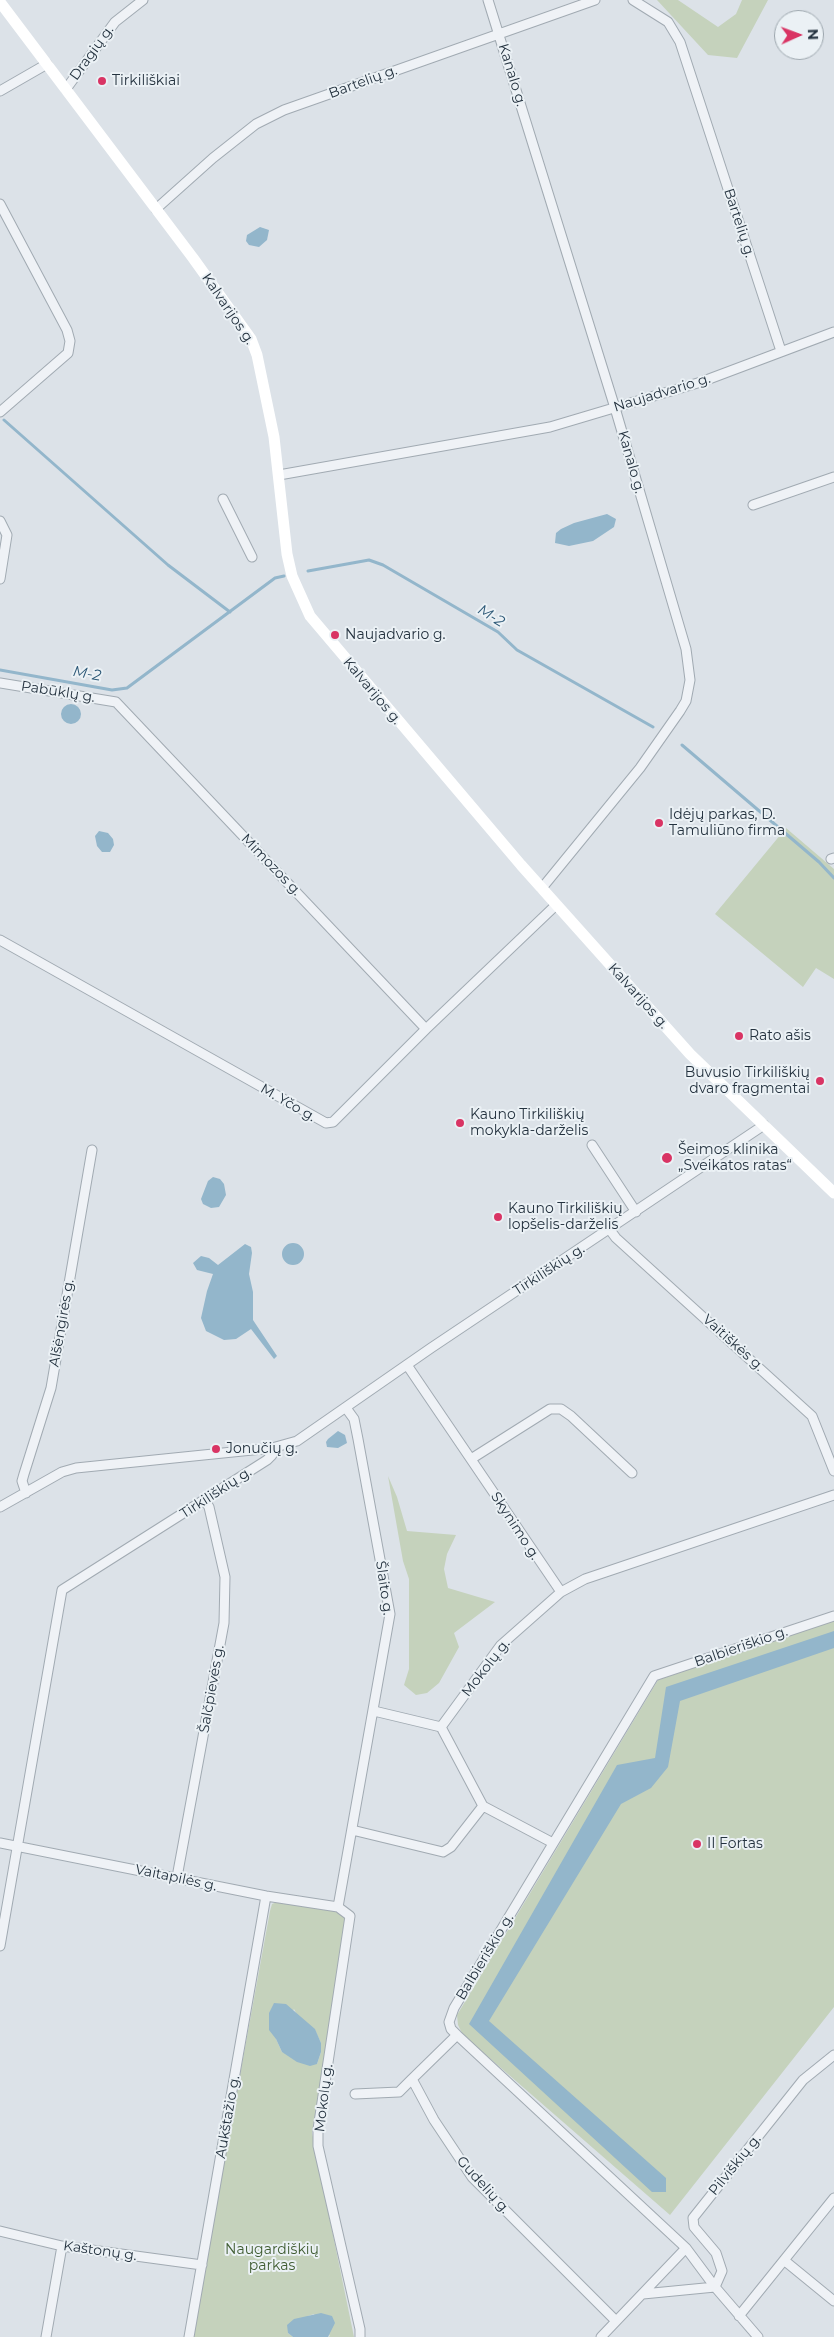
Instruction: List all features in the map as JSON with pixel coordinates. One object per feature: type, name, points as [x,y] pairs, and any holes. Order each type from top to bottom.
[{"type":"main road","name":"Kalvarijos g.","points":[[0,2],[252,339],[268,403],[279,474],[287,554],[292,576],[310,616],[556,905],[690,1054],[834,1193]]},
{"type":"street","name":"Dragių g.","points":[[66,89],[115,22],[143,0]]},
{"type":"street","name":"Kanalo g.","points":[[488,0],[615,408],[686,649],[689,686],[680,711],[640,768],[542,888]]},
{"type":"street","name":"Bartelių g.","points":[[156,209],[213,158],[263,121],[284,110],[347,86],[500,35],[595,0]]},
{"type":"street","name":"Bartelių g.","points":[[633,0],[668,22],[680,42],[781,351]]},
{"type":"street","points":[[0,91],[46,64]]},
{"type":"street","points":[[0,204],[67,330],[70,341],[68,353],[0,412]]},
{"type":"street","name":"Naujadvario g.","points":[[279,474],[514,435],[550,427],[701,382],[834,332]]},
{"type":"street","points":[[752,505],[834,477]]},
{"type":"street","points":[[224,499],[252,557]]},
{"type":"street","points":[[0,521],[7,535],[0,579]]},
{"type":"street","name":"Pabūklų g.","points":[[0,683],[116,702]]},
{"type":"street","name":"Mimozos g.","points":[[116,702],[426,1029]]},
{"type":"street","name":"M. Yčo g.","points":[[0,940],[326,1123],[332,1122],[556,905]]},
{"type":"street","name":"Tirkiliškių g.","points":[[0,1946],[62,1590],[267,1460],[272,1456],[272,1448],[297,1441],[408,1364],[764,1125]]},
{"type":"street","points":[[592,1145],[636,1212]]},
{"type":"street","name":"Alšėngirės g.","points":[[26,1493],[23,1487],[24,1474],[51,1388],[92,1150]]},
{"type":"street","name":"Vaitiškės g.","points":[[610,1230],[616,1238],[812,1416],[834,1471]]},
{"type":"street","name":"Skynimo g.","points":[[408,1364],[561,1592]]},
{"type":"street","name":"Šlaito g.","points":[[346,1408],[351,1413],[358,1440],[390,1614],[352,1830]]},
{"type":"street","points":[[471,1459],[550,1409],[561,1409],[632,1473]]},
{"type":"street","points":[[0,1507],[62,1472],[76,1468],[272,1448]]},
{"type":"street","name":"Mokolų g.","points":[[441,1727],[501,1645],[561,1592],[585,1580],[834,1495]]},
{"type":"street","name":"Šalčpievės g.","points":[[177,1877],[224,1623],[225,1576],[209,1507],[205,1501]]},
{"type":"street","name":"Balbieriškio g.","points":[[457,2035],[451,2029],[449,2022],[454,2008],[654,1676],[834,1616]]},
{"type":"street","points":[[374,1712],[441,1727],[483,1806],[553,1843]]},
{"type":"street","points":[[338,1907],[352,1830],[443,1852],[452,1848],[483,1806]]},
{"type":"street","name":"Vaitapilės g.","points":[[0,1843],[266,1896],[338,1907],[350,1916]]},
{"type":"street","name":"Aukštažio g.","points":[[189,2337],[266,1896]]},
{"type":"street","name":"Mokolų g.","points":[[350,1916],[318,2128],[318,2146],[360,2329],[360,2337]]},
{"type":"street","points":[[355,2094],[399,2092],[457,2035],[686,2248],[715,2287],[758,2337]]},
{"type":"street","name":"Pilviškių g.","points":[[715,2287],[722,2271],[716,2253],[694,2227],[693,2218],[803,2080],[834,2055]]},
{"type":"street","name":"Gudelių g.","points":[[412,2079],[451,2148],[472,2177],[616,2321]]},
{"type":"street","points":[[739,2316],[834,2198]]},
{"type":"street","name":"Kaštonų g.","points":[[0,2231],[62,2246],[202,2265]]},
{"type":"street","points":[[46,2337],[62,2246]]},
{"type":"street","points":[[601,2337],[686,2248]]},
{"type":"street","points":[[785,2261],[834,2301]]},
{"type":"street","points":[[643,2294],[715,2287]]},
{"type":"green space","points":[[657,0],[678,0],[718,27],[736,14],[742,0],[768,0],[737,58],[708,55]]},
{"type":"green space","points":[[786,828],[834,869],[834,979],[816,968],[803,987],[715,914]]},
{"type":"green space","points":[[388,1476],[397,1497],[407,1531],[456,1535],[447,1554],[444,1569],[448,1588],[495,1602],[454,1633],[459,1647],[439,1683],[427,1693],[416,1695],[404,1685],[409,1669],[409,1579],[403,1561]]},
{"type":"green space","name":"II Fortas","points":[[834,1621],[834,2007],[670,2215],[463,2035],[458,2025],[457,2015],[658,1680]]},
{"type":"green space","name":"Naugardiškių parkas","points":[[279,1901],[339,1911],[345,1917],[346,1929],[312,2133],[354,2337],[328,2337],[330,2336],[314,2314],[308,2316],[288,2333],[293,2337],[192,2337],[272,1904]],"holes":[[[294,2009],[298,2017],[315,2030],[321,2043],[321,2052],[317,2064],[282,2052],[276,2039]]]},
{"type":"water","points":[[260,227],[269,230],[267,240],[259,247],[249,245],[246,241],[247,235]]},
{"type":"water","points":[[607,514],[616,519],[614,527],[593,541],[569,546],[555,543],[556,533],[561,529],[574,523]]},
{"type":"water","points":[[71,704],[78,707],[81,714],[78,721],[71,724],[64,721],[61,714],[64,707]]},
{"type":"water","points":[[99,831],[108,833],[113,839],[114,845],[110,852],[102,852],[97,846],[95,836]]},
{"type":"water","points":[[213,1177],[220,1179],[224,1184],[226,1195],[219,1207],[211,1208],[203,1204],[201,1199],[208,1181]]},
{"type":"water","points":[[293,1243],[301,1246],[304,1254],[301,1262],[293,1265],[285,1262],[282,1254],[285,1246]]},
{"type":"water","points":[[245,1244],[251,1247],[252,1253],[249,1274],[253,1292],[253,1320],[277,1356],[274,1359],[251,1329],[236,1339],[224,1340],[206,1331],[201,1318],[213,1274],[197,1270],[193,1263],[201,1256],[209,1258],[218,1265]]},
{"type":"water","points":[[338,1431],[345,1435],[347,1443],[338,1448],[327,1447],[326,1442],[328,1439]]},
{"type":"water","points":[[834,1631],[834,1648],[680,1701],[668,1767],[651,1788],[621,1804],[489,2021],[666,2178],[666,2192],[652,2192],[469,2024],[617,1765],[655,1758],[666,1687]]},
{"type":"water","points":[[274,2003],[286,2004],[315,2029],[321,2043],[321,2052],[317,2064],[310,2066],[297,2062],[282,2052],[269,2030],[269,2013]]},
{"type":"water","points":[[321,2313],[332,2316],[335,2323],[328,2337],[293,2337],[288,2333],[287,2325],[294,2319]]},
{"type":"waterway","points":[[4,420],[168,565],[230,612]]},
{"type":"waterway","name":"M-2","points":[[308,571],[369,560],[383,565],[498,632],[517,650],[653,727]]},
{"type":"waterway","name":"M-2","points":[[0,670],[112,690],[127,688],[275,578],[284,576]]},
{"type":"waterway","name":"M-2","points":[[682,745],[819,862],[834,878]]},
{"type":"place","name":"Tirkiliškiai","points":[[102,81]]},
{"type":"place","name":"Naujadvario g.","points":[[335,635]]},
{"type":"place","name":"Idėjų parkas, D. Tamuliūno firma","points":[[659,823]]},
{"type":"place","name":"Rato ašis","points":[[739,1036]]},
{"type":"place","name":"Buvusio Tirkiliškių dvaro fragmentai","points":[[820,1081]]},
{"type":"place","name":"Kauno Tirkiliškių mokykla-darželis","points":[[460,1123]]},
{"type":"place","name":"Šeimos klinika „Sveikatos ratas“","points":[[667,1158]]},
{"type":"place","name":"Kauno Tirkiliškių lopšelis-darželis","points":[[498,1217]]},
{"type":"place","name":"Jonučių g.","points":[[216,1449]]},
{"type":"place","name":"II Fortas","points":[[697,1844]]}]
